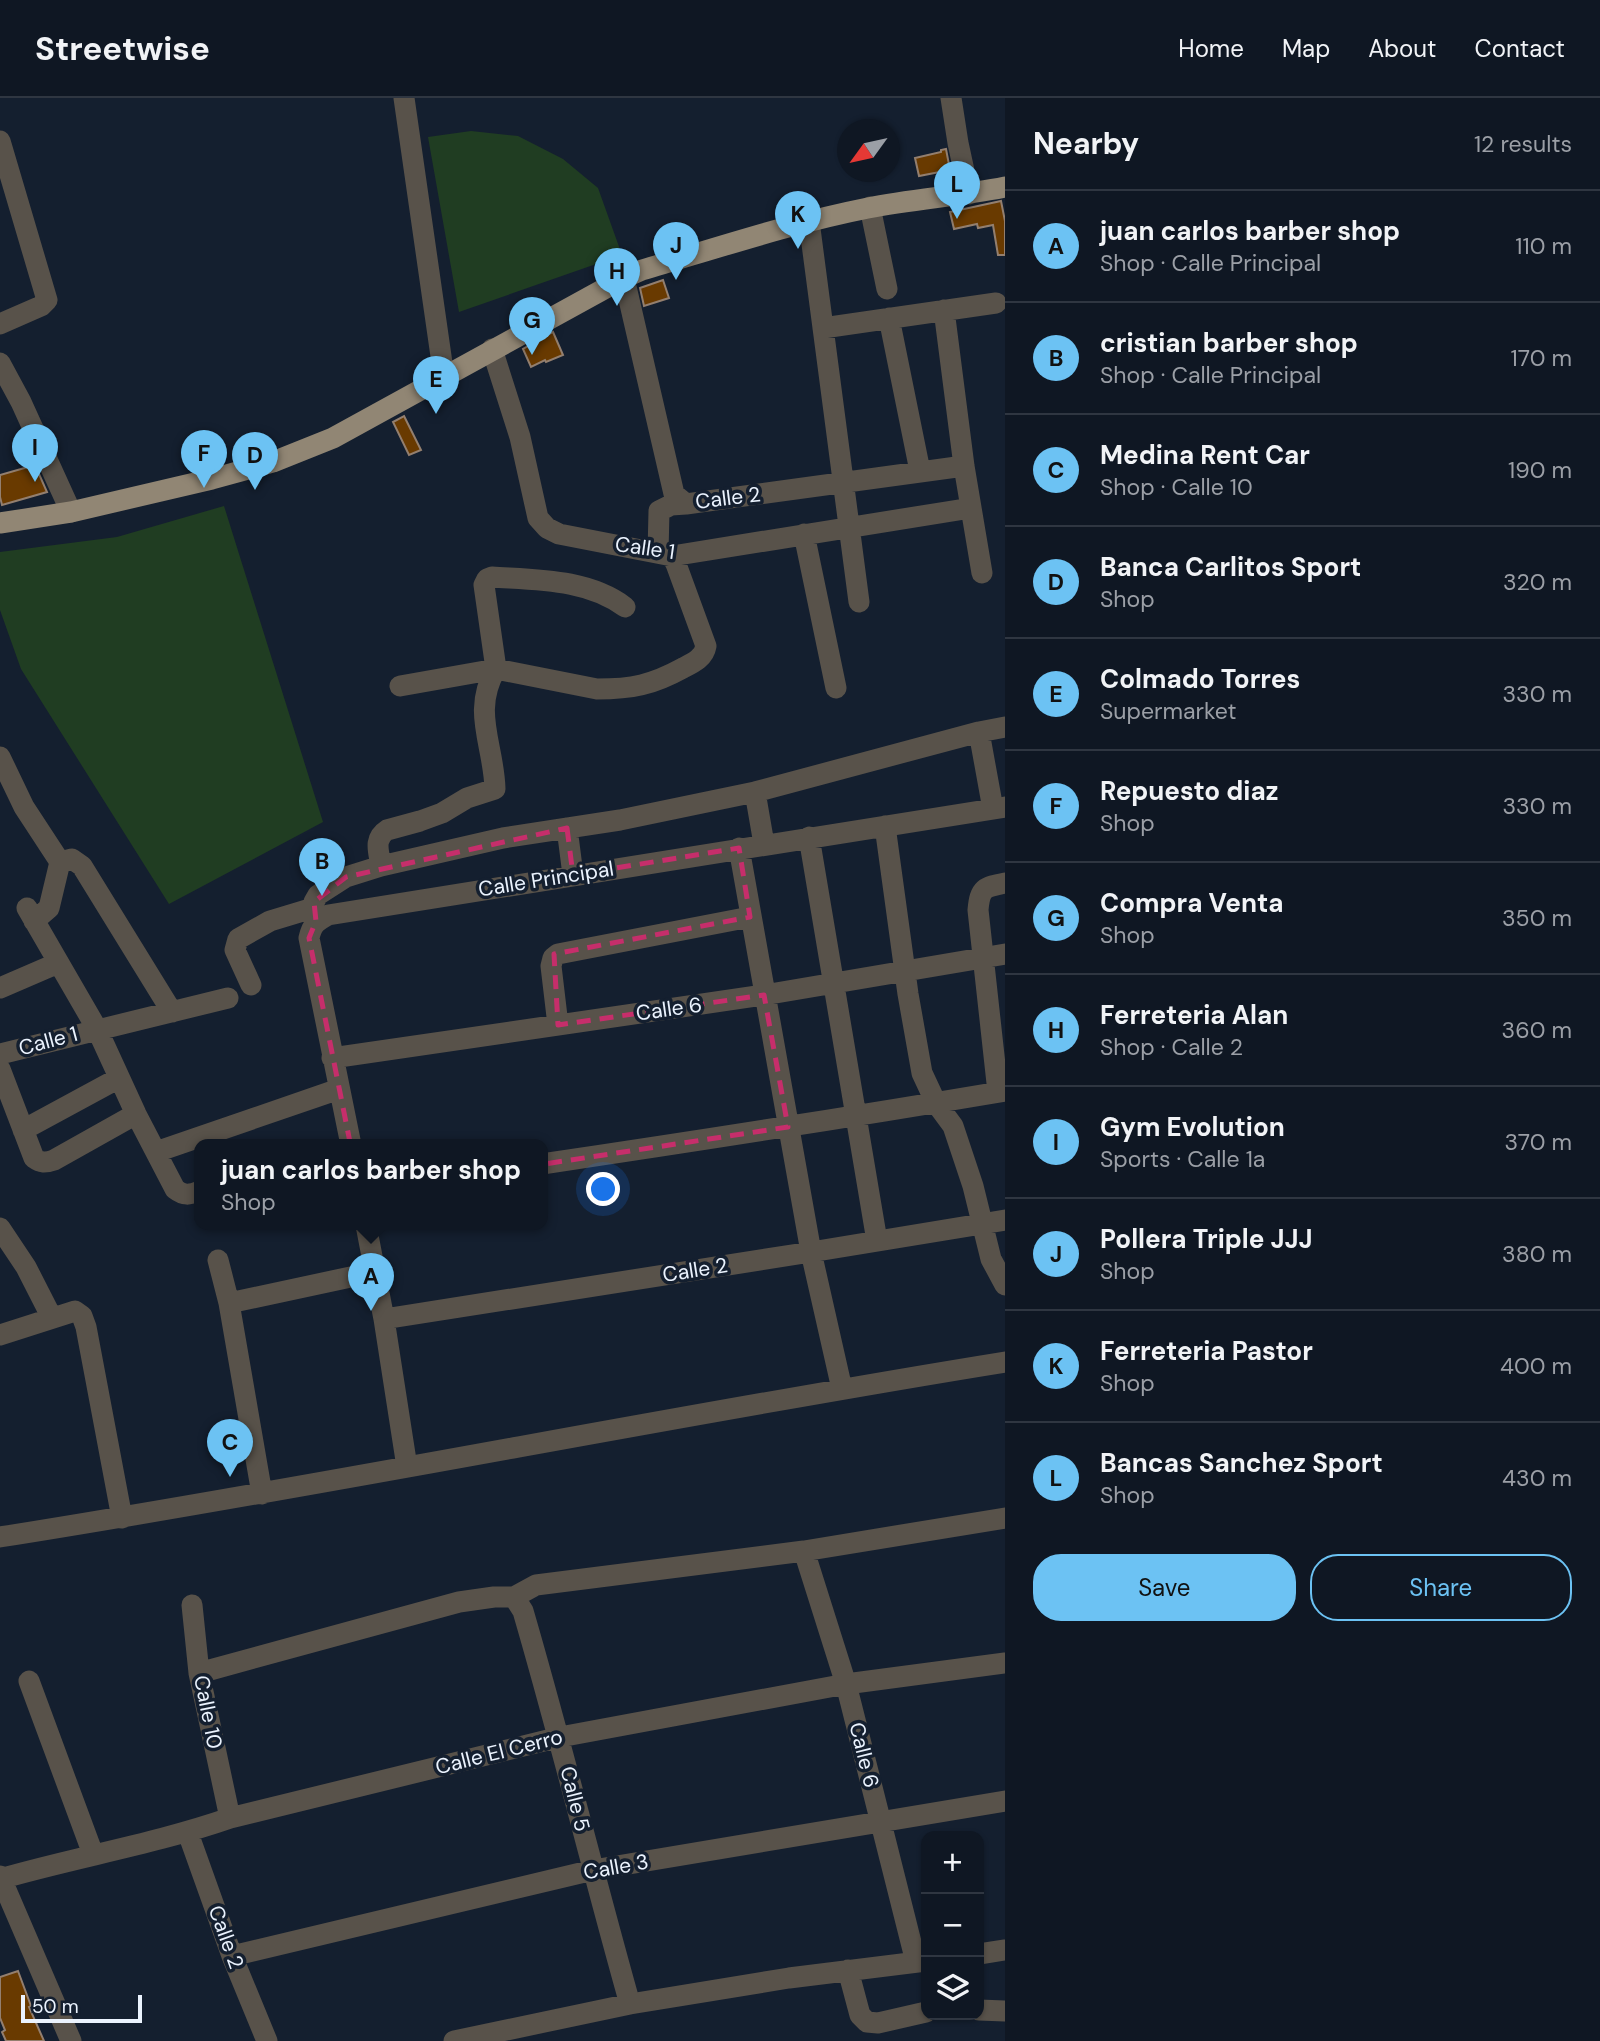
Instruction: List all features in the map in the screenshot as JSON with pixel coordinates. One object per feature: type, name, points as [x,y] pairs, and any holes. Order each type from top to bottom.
[{"type":"main road","points":[[0,523],[71,512],[212,479],[272,462],[333,438],[492,349],[642,270],[809,221],[870,207],[1004,192]]},
{"type":"street","points":[[404,98],[444,377]]},
{"type":"street","points":[[951,98],[969,194]]},
{"type":"street","points":[[0,141],[47,300],[41,306],[0,324]]},
{"type":"street","points":[[870,207],[887,289]]},
{"type":"street","points":[[809,221],[859,602]]},
{"type":"street","name":"Calle 2","points":[[624,278],[674,494],[686,504],[964,466]]},
{"type":"street","points":[[822,328],[996,303]]},
{"type":"street","points":[[944,310],[964,466],[982,573]]},
{"type":"street","points":[[889,318],[920,471]]},
{"type":"street","name":"Calle 1","points":[[492,349],[520,437],[538,518],[547,528],[559,534],[665,554],[971,508]]},
{"type":"street","points":[[0,363],[21,402],[71,512]]},
{"type":"street","points":[[400,686],[496,669],[597,689],[637,687],[652,684],[697,661],[706,646],[676,564],[665,554],[659,511],[671,505],[686,504]]},
{"type":"street","points":[[804,534],[836,688]]},
{"type":"street","points":[[381,866],[377,840],[380,834],[442,813],[467,798],[495,789],[485,730],[484,701],[496,669],[484,585],[487,579],[492,577],[566,582],[613,599],[625,607]]},
{"type":"street","points":[[350,1139],[309,938],[318,895],[332,885],[346,877],[381,866],[503,838],[620,820],[755,792],[1005,727]]},
{"type":"street","points":[[979,732],[999,808]]},
{"type":"street","points":[[0,757],[24,807],[60,862],[49,908],[31,914],[97,1029],[136,1114],[175,1189],[182,1195],[194,1193]]},
{"type":"street","points":[[755,792],[764,844]]},
{"type":"street","name":"Calle Principal","points":[[251,985],[235,950],[238,939],[270,921],[314,914],[328,915],[999,808]]},
{"type":"street","points":[[885,825],[922,1073],[936,1102],[953,1126],[973,1186],[991,1259],[1005,1285]]},
{"type":"street","points":[[567,828],[573,875]]},
{"type":"street","points":[[809,837],[877,1241]]},
{"type":"street","points":[[738,848],[811,1252],[842,1389]]},
{"type":"street","points":[[60,862],[72,859],[82,866],[172,1012]]},
{"type":"street","points":[[548,1163],[1001,1092],[995,956],[978,910],[979,895],[988,886],[1005,883]]},
{"type":"street","points":[[558,1025],[551,966],[553,958],[558,954],[750,917]]},
{"type":"street","name":"Calle 6","points":[[332,1058],[764,995],[995,956]]},
{"type":"street","points":[[0,988],[58,963]]},
{"type":"street","name":"Calle 1","points":[[0,1054],[228,998]]},
{"type":"street","points":[[0,1069],[34,1157],[39,1162],[46,1163],[136,1114]]},
{"type":"street","points":[[23,1130],[119,1078]]},
{"type":"street","points":[[156,1152],[339,1089]]},
{"type":"street","name":"Calle 2","points":[[384,1319],[1005,1220]]},
{"type":"street","points":[[0,1228],[26,1267],[52,1318]]},
{"type":"street","points":[[367,1230],[407,1467]]},
{"type":"street","points":[[218,1261],[229,1303],[262,1494]]},
{"type":"street","points":[[229,1303],[374,1272]]},
{"type":"street","points":[[0,1335],[75,1311],[82,1316],[122,1518]]},
{"type":"street","points":[[0,1537],[262,1494],[1005,1362]]},
{"type":"street","points":[[199,1673],[459,1602],[514,1597],[536,1586],[804,1551],[1005,1518]]},
{"type":"street","name":"Calle 6","points":[[804,1551],[846,1684],[921,1962]]},
{"type":"street","name":"Calle 5","points":[[514,1597],[523,1611],[559,1737],[630,2004]]},
{"type":"street","name":"Calle 10","points":[[192,1605],[199,1673],[230,1818]]},
{"type":"street","name":"Calle El Cerro","points":[[0,1878],[188,1833],[230,1818],[559,1737],[846,1684],[1005,1663]]},
{"type":"street","points":[[29,1681],[93,1854]]},
{"type":"street","name":"Calle 3","points":[[232,1956],[593,1870],[1005,1801]]},
{"type":"street","name":"Calle 2","points":[[188,1833],[232,1956],[267,2041]]},
{"type":"street","points":[[0,1878],[71,2041]]},
{"type":"street","points":[[984,1953],[1005,1950]]},
{"type":"street","points":[[454,2041],[630,2004],[789,1978],[921,1962]]},
{"type":"street","points":[[848,1970],[860,2015],[867,2022],[878,2023],[921,2012]]},
{"type":"street","points":[[984,2010],[1005,2011]]},
{"type":"highlighted area","points":[[567,828],[573,875],[739,848],[750,917],[554,954],[558,1025],[764,995],[788,1127],[360,1192],[309,938],[316,921],[314,902],[346,877]]},
{"type":"green space","points":[[471,131],[518,136],[563,159],[598,188],[622,255],[459,312],[428,137]]},
{"type":"green space","points":[[224,506],[323,822],[169,904],[21,669],[0,610],[0,552],[117,537]]},
{"type":"building","points":[[946,149],[950,170],[919,176],[915,158]]},
{"type":"building","points":[[1001,201],[1005,221],[1005,255],[998,255],[993,225],[978,228],[977,224],[954,229],[950,212]]},
{"type":"building","points":[[663,280],[669,298],[644,306],[640,288]]},
{"type":"building","points":[[553,332],[563,355],[531,367],[523,349]]},
{"type":"building","points":[[404,416],[421,450],[409,455],[393,422]]},
{"type":"building","points":[[35,465],[47,492],[2,505],[0,475]]},
{"type":"building","points":[[18,1971],[31,2006],[29,2007],[44,2041],[6,2041],[2,2032],[5,2030],[0,2018],[0,1977]]},
{"type":"place","name":"Bancas Sanchez Sport","points":[[957,219]]},
{"type":"place","name":"Ferreteria Pastor","points":[[798,249]]},
{"type":"place","name":"Pollera Triple JJJ","points":[[676,280]]},
{"type":"place","name":"Ferreteria Alan","points":[[617,306]]},
{"type":"place","name":"Compra Venta","points":[[532,355]]},
{"type":"place","name":"Colmado Torres","points":[[436,414]]},
{"type":"place","name":"Gym Evolution","points":[[35,482]]},
{"type":"place","name":"Repuesto diaz","points":[[204,488]]},
{"type":"place","name":"Banca Carlitos Sport","points":[[255,490]]},
{"type":"place","name":"cristian barber shop","points":[[322,896]]},
{"type":"place","name":"juan carlos barber shop","points":[[371,1311]]},
{"type":"place","name":"Medina Rent Car","points":[[230,1477]]}]
